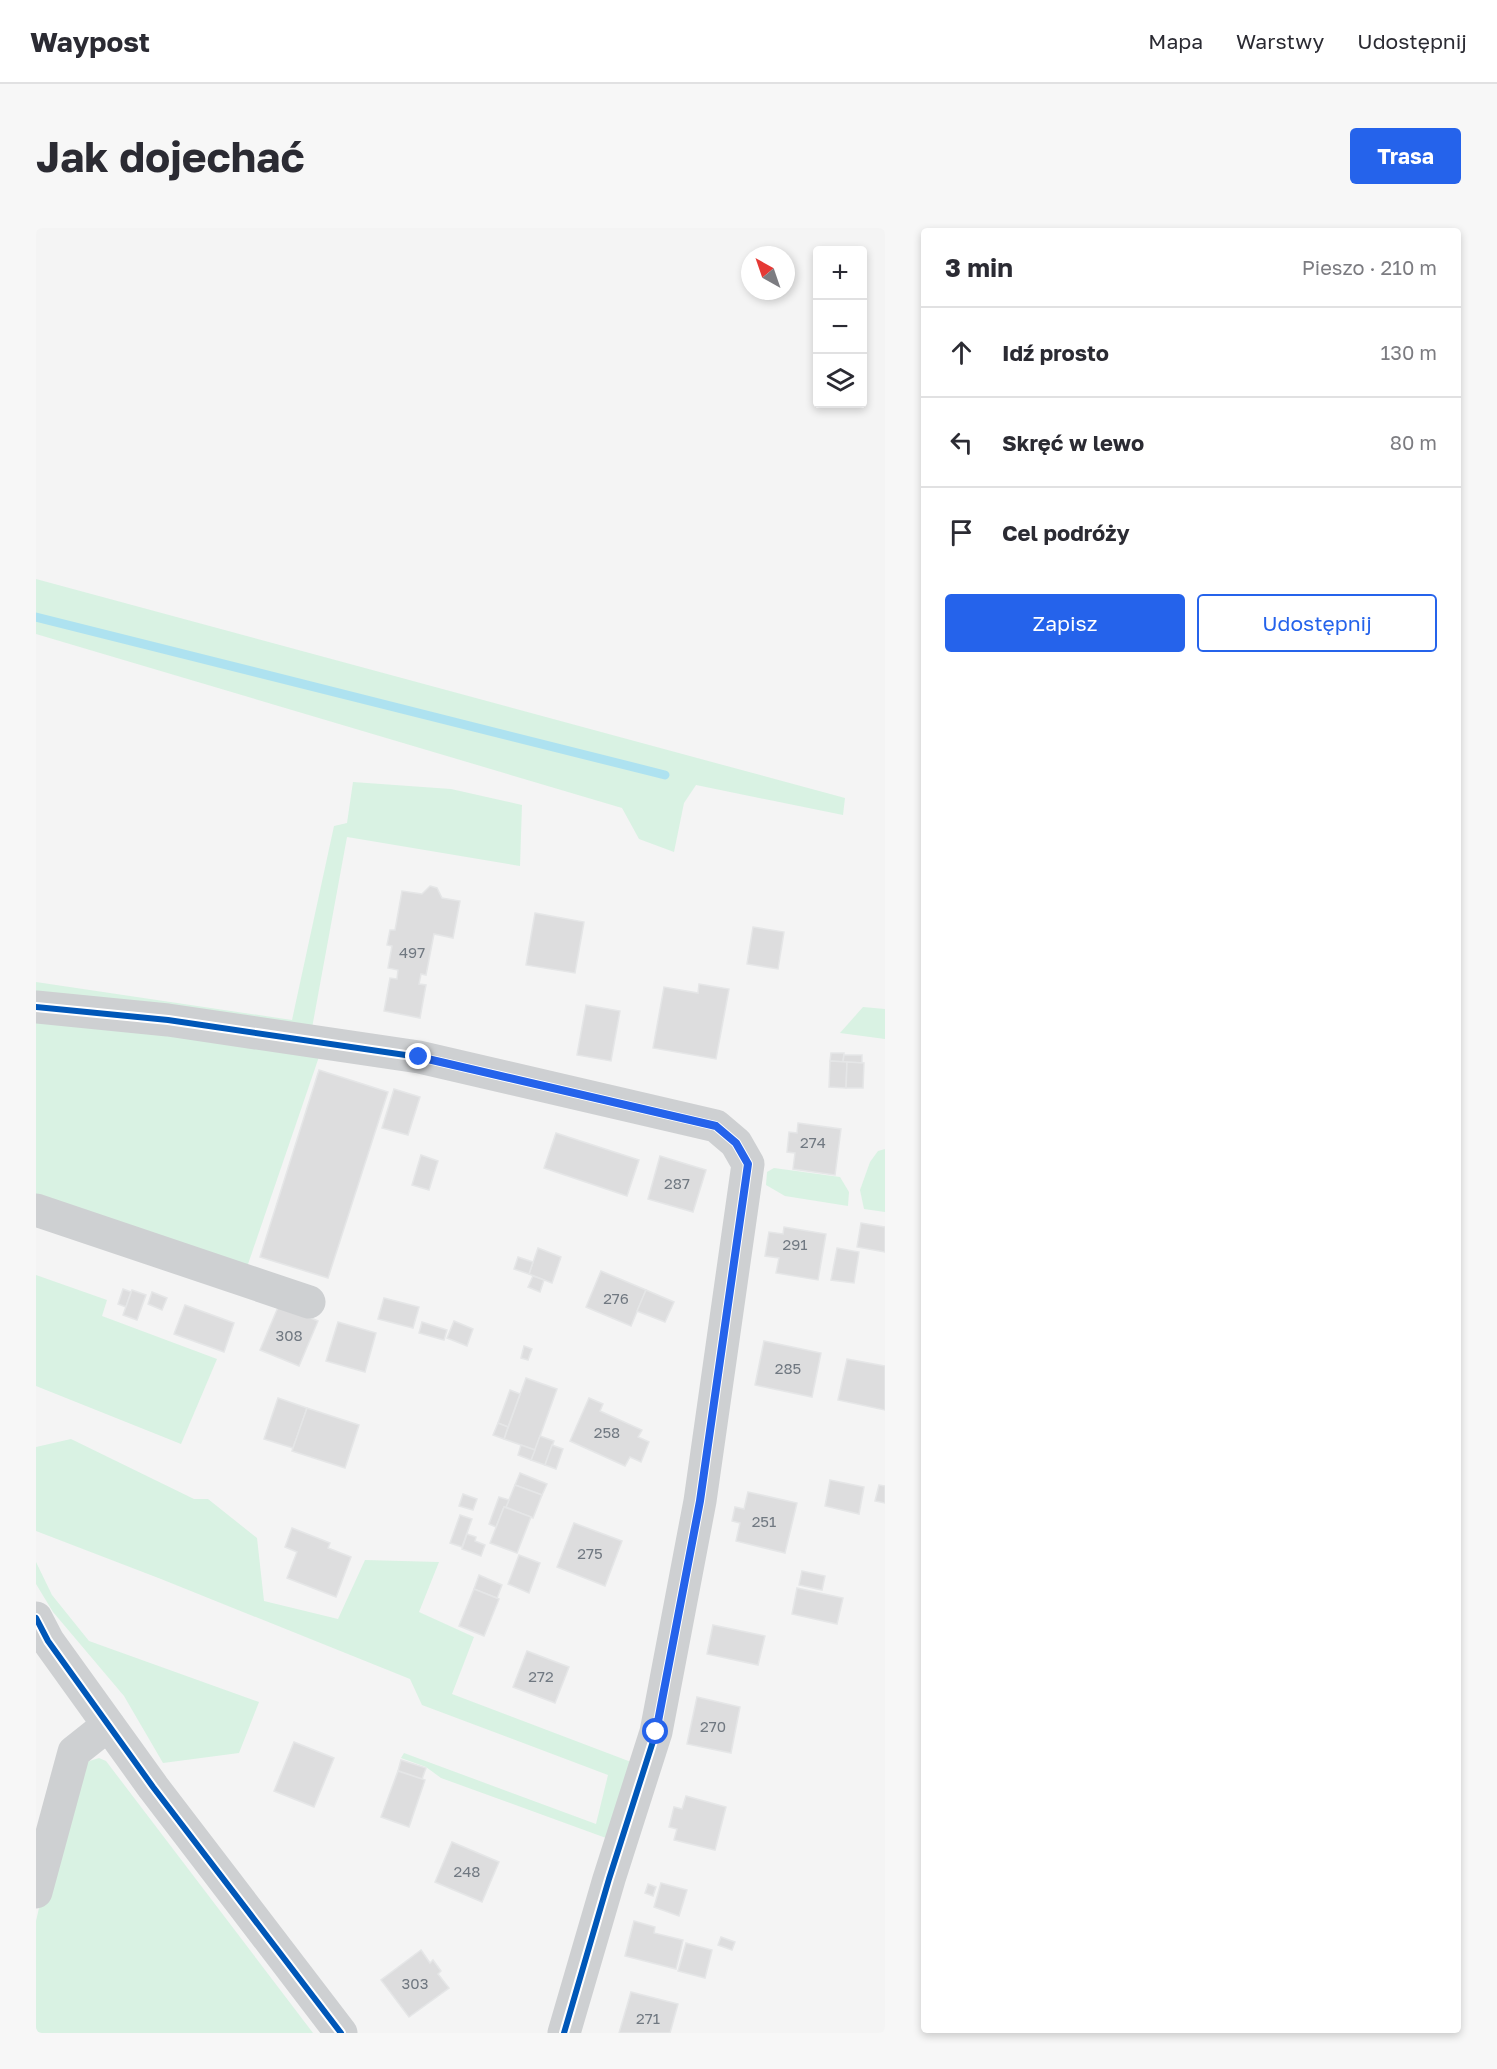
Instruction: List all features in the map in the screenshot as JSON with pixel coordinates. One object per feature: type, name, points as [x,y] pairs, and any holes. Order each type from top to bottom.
[{"type":"street","points":[[36,1007],[168,1020],[419,1057],[716,1126],[736,1143],[748,1164],[700,1501],[656,1732],[609,1879],[564,2033]]},
{"type":"street","points":[[36,1210],[309,1302]]},
{"type":"street","points":[[36,1618],[48,1641],[153,1787],[341,2033]]},
{"type":"street","points":[[36,1892],[74,1752],[108,1725]]},
{"type":"green space","points":[[36,579],[845,798],[843,815],[696,785],[684,803],[674,852],[639,839],[622,808],[36,634]]},
{"type":"green space","points":[[353,782],[451,789],[522,805],[520,866],[347,837],[312,1028],[36,996],[36,982],[292,1020],[334,826],[347,823]]},
{"type":"green space","points":[[863,1007],[885,1009],[885,1039],[840,1033]]},
{"type":"green space","points":[[36,1015],[322,1048],[245,1273],[36,1200]]},
{"type":"green space","points":[[885,1149],[885,1212],[864,1209],[860,1190],[870,1162],[878,1151]]},
{"type":"green space","points":[[774,1168],[840,1177],[849,1192],[848,1206],[785,1196],[766,1185],[767,1172]]},
{"type":"green space","points":[[36,1275],[107,1300],[102,1316],[217,1359],[181,1444],[36,1386]]},
{"type":"green space","points":[[71,1439],[194,1499],[208,1499],[257,1538],[264,1601],[338,1619],[365,1560],[439,1562],[419,1612],[474,1637],[452,1694],[639,1765],[617,1842],[441,1778],[426,1767],[401,1758],[404,1753],[596,1824],[608,1775],[422,1705],[410,1679],[36,1531],[36,1447]]},
{"type":"green space","points":[[36,1562],[52,1595],[89,1641],[259,1702],[239,1753],[163,1763],[124,1696],[53,1612],[36,1584]]},
{"type":"green space","points":[[99,1758],[106,1761],[313,2033],[36,2033],[36,1921],[54,1843],[77,1765]]},
{"type":"building","points":[[430,886],[437,888],[442,898],[460,901],[453,938],[434,934],[426,975],[421,974],[419,984],[426,985],[420,1018],[384,1011],[390,978],[397,979],[398,970],[388,968],[392,946],[387,945],[390,930],[395,930],[402,891],[422,894]]},
{"type":"building","points":[[535,913],[584,922],[575,973],[526,965]]},
{"type":"building","points":[[753,927],[784,932],[778,969],[747,964]]},
{"type":"building","points":[[699,984],[729,989],[716,1059],[653,1048],[664,987],[698,993]]},
{"type":"building","points":[[586,1005],[620,1011],[611,1061],[577,1055]]},
{"type":"building","points":[[831,1053],[844,1053],[843,1062],[830,1061]]},
{"type":"building","points":[[844,1055],[862,1055],[862,1063],[843,1062]]},
{"type":"building","points":[[830,1061],[847,1062],[846,1088],[829,1087]]},
{"type":"building","points":[[847,1062],[864,1063],[863,1088],[846,1088]]},
{"type":"building","points":[[319,1070],[388,1092],[328,1278],[260,1257]]},
{"type":"building","points":[[394,1089],[420,1097],[408,1135],[382,1128]]},
{"type":"building","points":[[798,1123],[841,1129],[835,1175],[793,1169],[795,1153],[787,1152],[789,1132],[797,1133]]},
{"type":"building","points":[[556,1133],[639,1160],[627,1196],[544,1168]]},
{"type":"building","points":[[421,1155],[438,1161],[429,1190],[412,1185]]},
{"type":"building","points":[[660,1156],[706,1170],[693,1212],[648,1199]]},
{"type":"building","points":[[861,1223],[885,1227],[885,1252],[857,1247]]},
{"type":"building","points":[[784,1227],[826,1234],[818,1280],[776,1273],[779,1258],[765,1256],[769,1232],[783,1234]]},
{"type":"building","points":[[538,1248],[561,1257],[552,1283],[529,1274]]},
{"type":"building","points":[[837,1248],[859,1252],[854,1283],[831,1280]]},
{"type":"building","points":[[518,1257],[533,1262],[529,1274],[514,1269]]},
{"type":"building","points":[[601,1271],[646,1290],[631,1326],[586,1307]]},
{"type":"building","points":[[533,1276],[544,1280],[540,1292],[528,1287]]},
{"type":"building","points":[[123,1289],[131,1292],[126,1307],[118,1304]]},
{"type":"building","points":[[132,1290],[146,1295],[137,1320],[123,1315]]},
{"type":"building","points":[[646,1290],[674,1302],[665,1322],[637,1311]]},
{"type":"building","points":[[152,1292],[167,1298],[162,1310],[148,1304]]},
{"type":"building","points":[[384,1298],[419,1307],[413,1328],[378,1319]]},
{"type":"building","points":[[185,1305],[234,1323],[224,1352],[174,1334]]},
{"type":"building","points":[[279,1305],[318,1321],[299,1366],[260,1350]]},
{"type":"building","points":[[454,1321],[473,1329],[467,1346],[447,1338]]},
{"type":"building","points":[[338,1322],[376,1333],[365,1372],[326,1361]]},
{"type":"building","points":[[422,1322],[447,1330],[444,1340],[419,1333]]},
{"type":"building","points":[[764,1341],[821,1353],[812,1397],[755,1385]]},
{"type":"building","points":[[524,1346],[532,1349],[528,1360],[521,1358]]},
{"type":"building","points":[[847,1359],[885,1366],[885,1410],[838,1400]]},
{"type":"building","points":[[526,1378],[557,1389],[535,1450],[504,1439]]},
{"type":"building","points":[[510,1390],[520,1394],[508,1427],[498,1423]]},
{"type":"building","points":[[278,1398],[307,1408],[293,1448],[264,1439]]},
{"type":"building","points":[[589,1398],[603,1404],[600,1411],[642,1430],[638,1437],[649,1442],[641,1462],[630,1457],[625,1466],[570,1441]]},
{"type":"building","points":[[307,1408],[359,1425],[345,1468],[292,1451]]},
{"type":"building","points":[[498,1423],[508,1427],[504,1439],[493,1435]]},
{"type":"building","points":[[540,1436],[554,1441],[545,1465],[531,1460]]},
{"type":"building","points":[[521,1445],[535,1450],[531,1460],[518,1455]]},
{"type":"building","points":[[552,1445],[563,1449],[556,1469],[545,1465]]},
{"type":"building","points":[[520,1473],[547,1484],[542,1495],[515,1485]]},
{"type":"building","points":[[830,1480],[864,1487],[859,1514],[825,1506]]},
{"type":"building","points":[[515,1485],[542,1495],[533,1518],[506,1507]]},
{"type":"building","points":[[879,1485],[885,1486],[885,1503],[875,1501]]},
{"type":"building","points":[[748,1492],[797,1503],[785,1553],[736,1541],[740,1523],[732,1521],[735,1507],[744,1509]]},
{"type":"building","points":[[463,1494],[477,1499],[473,1510],[459,1506]]},
{"type":"building","points":[[499,1497],[509,1500],[496,1527],[489,1524]]},
{"type":"building","points":[[504,1507],[531,1517],[517,1553],[490,1543]]},
{"type":"building","points":[[460,1515],[472,1519],[462,1547],[450,1543]]},
{"type":"building","points":[[574,1523],[622,1541],[605,1586],[557,1567]]},
{"type":"building","points":[[292,1528],[330,1543],[328,1548],[351,1557],[336,1597],[287,1578],[297,1552],[285,1547]]},
{"type":"building","points":[[467,1534],[476,1537],[475,1541],[485,1545],[481,1556],[462,1549]]},
{"type":"building","points":[[519,1555],[540,1563],[529,1593],[508,1584]]},
{"type":"building","points":[[802,1571],[825,1576],[822,1590],[799,1585]]},
{"type":"building","points":[[479,1575],[502,1585],[497,1598],[474,1589]]},
{"type":"building","points":[[797,1588],[843,1598],[837,1624],[792,1614]]},
{"type":"building","points":[[474,1589],[499,1599],[484,1636],[459,1626]]},
{"type":"building","points":[[713,1625],[765,1636],[758,1665],[707,1654]]},
{"type":"building","points":[[527,1651],[569,1667],[555,1703],[513,1687]]},
{"type":"building","points":[[697,1697],[740,1707],[731,1753],[687,1744]]},
{"type":"building","points":[[294,1742],[334,1758],[314,1807],[274,1791]]},
{"type":"building","points":[[401,1760],[426,1768],[422,1779],[398,1771]]},
{"type":"building","points":[[398,1771],[425,1780],[409,1827],[381,1817]]},
{"type":"building","points":[[686,1796],[726,1807],[715,1850],[674,1840],[677,1829],[669,1827],[674,1807],[682,1809]]},
{"type":"building","points":[[452,1842],[499,1862],[482,1902],[435,1882]]},
{"type":"building","points":[[661,1883],[687,1890],[679,1916],[654,1907]]},
{"type":"building","points":[[648,1884],[656,1887],[653,1896],[645,1893]]},
{"type":"building","points":[[634,1921],[655,1927],[654,1933],[683,1940],[676,1969],[625,1956]]},
{"type":"building","points":[[721,1937],[735,1942],[732,1950],[718,1945]]},
{"type":"building","points":[[686,1943],[712,1950],[705,1978],[678,1971]]},
{"type":"building","points":[[421,1950],[430,1963],[433,1960],[441,1971],[438,1974],[449,1988],[409,2017],[381,1980]]},
{"type":"building","points":[[631,1992],[678,2004],[670,2033],[619,2033]]},
{"type":"waterway","points":[[36,617],[665,775]]},
{"type":"cycle path","points":[[36,1007],[168,1020],[419,1057],[716,1126],[736,1143],[748,1164],[700,1501],[656,1732],[609,1879],[564,2033]]},
{"type":"cycle path","points":[[36,1618],[48,1641],[153,1787],[341,2033]]},
{"type":"route","points":[[419,1057],[716,1126],[736,1143],[748,1164],[700,1501],[656,1732]]}]
